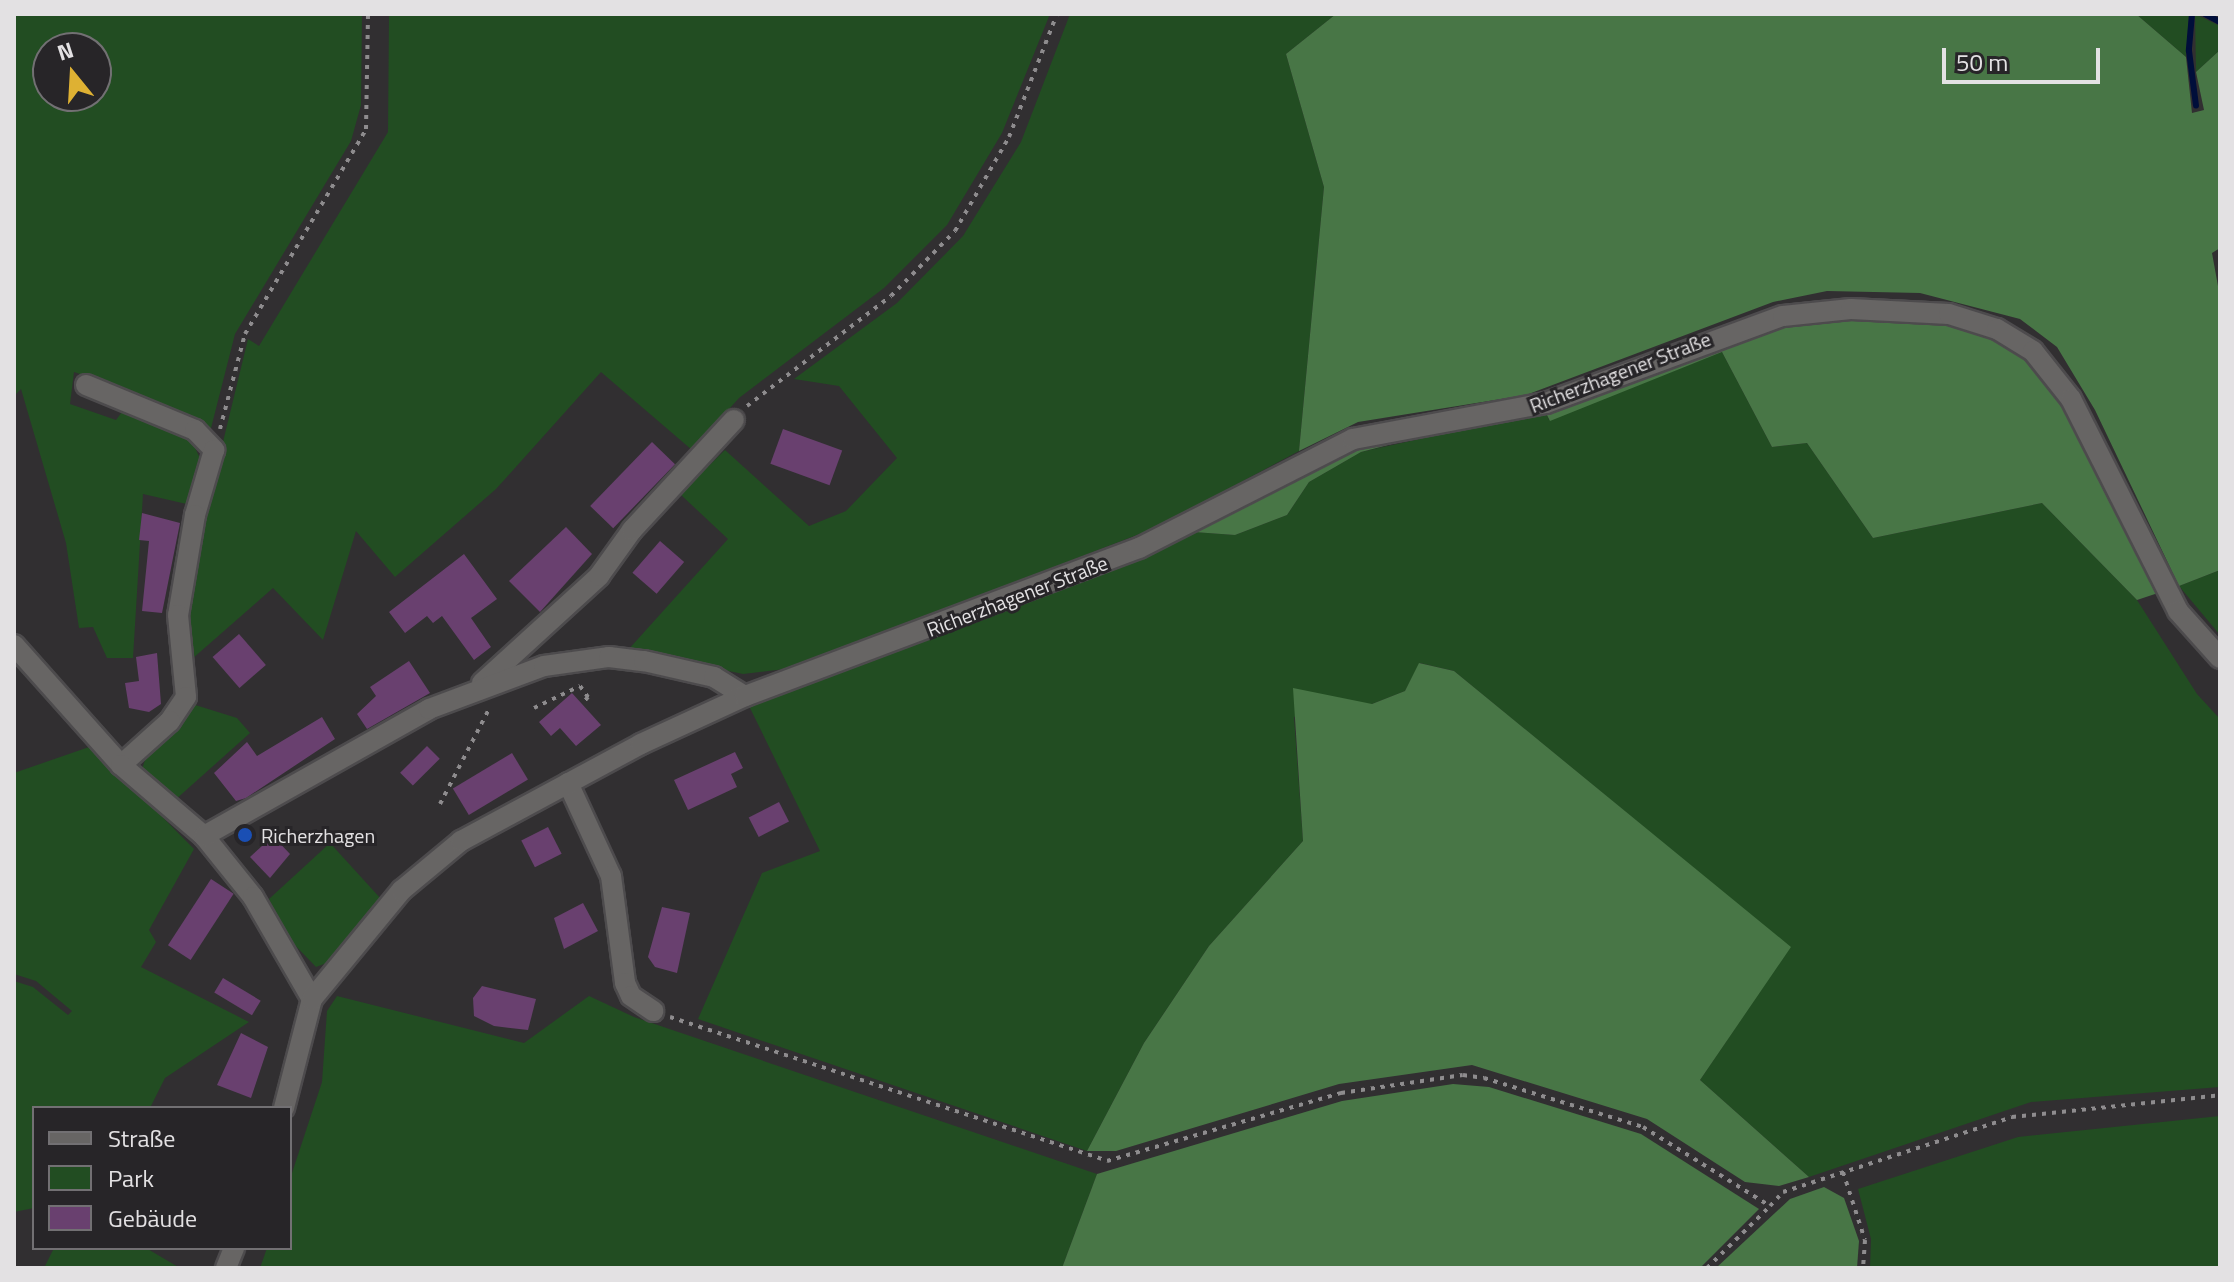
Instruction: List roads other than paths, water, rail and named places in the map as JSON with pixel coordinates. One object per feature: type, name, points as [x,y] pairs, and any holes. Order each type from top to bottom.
[{"type":"street","name":"Richerzhagener Straße","points":[[745,696],[1129,553],[1353,439],[1546,403],[1738,329],[1842,309],[1959,317],[2008,335],[2043,361],[2076,407],[2178,611],[2220,658]]},
{"type":"street","points":[[86,385],[195,430],[214,450],[195,515],[178,615],[186,697],[170,721],[121,765]]},
{"type":"street","points":[[476,688],[599,576],[632,530],[734,420]]},
{"type":"street","points":[[14,645],[121,765],[204,836],[253,897],[312,999]]},
{"type":"street","points":[[204,836],[410,718],[476,688],[544,666],[609,657],[714,677],[745,696]]},
{"type":"street","points":[[285,1106],[312,999],[429,863],[568,783],[745,696]]},
{"type":"street","points":[[568,783],[611,876],[625,983],[631,996],[653,1011]]},
{"type":"waterway","points":[[2192,14],[2189,51],[2196,106]]},
{"type":"waterway","points":[[2205,14],[2220,22]]},
{"type":"place","name":"Richerzhagen","points":[[245,835]]}]
